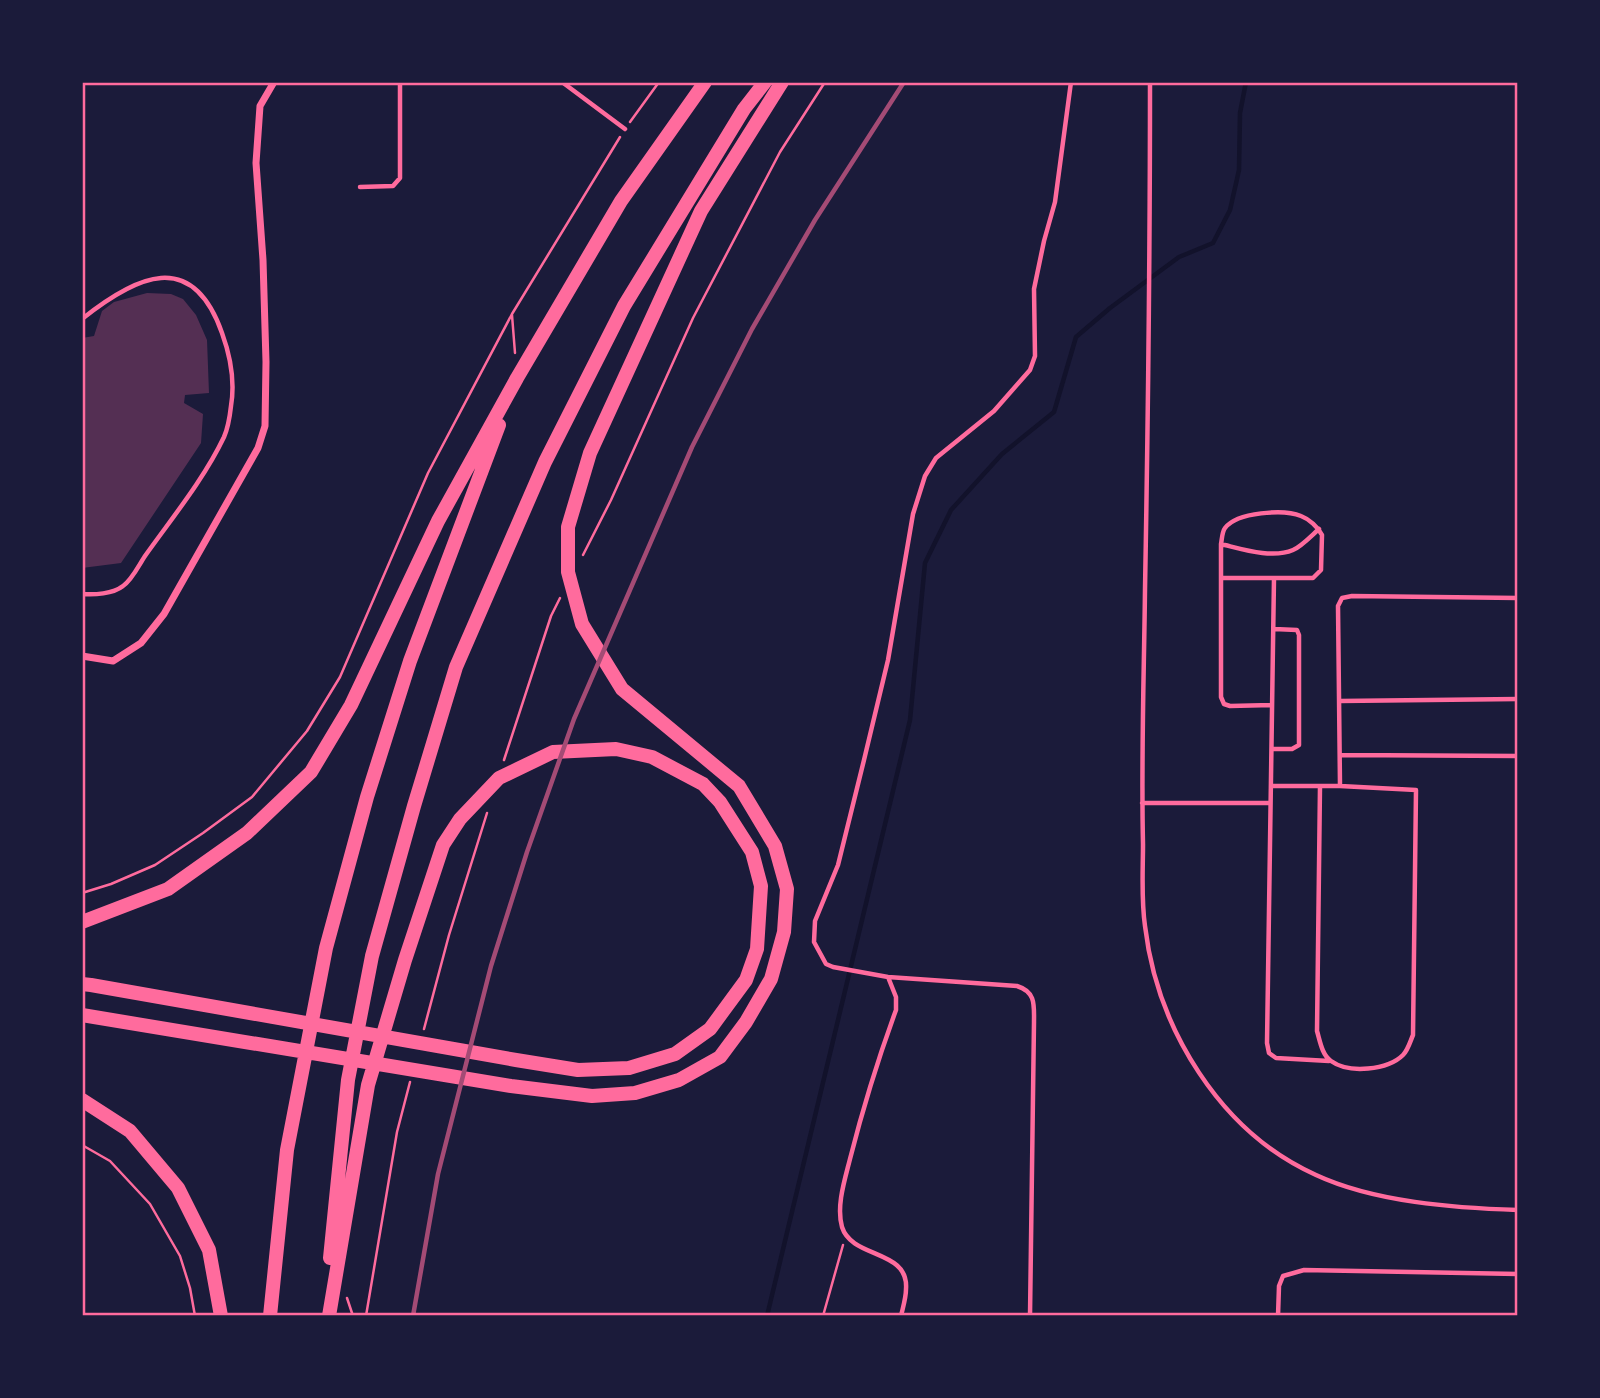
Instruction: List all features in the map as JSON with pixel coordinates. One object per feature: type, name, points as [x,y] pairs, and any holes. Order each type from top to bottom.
[{"type":"highway","points":[[82,922],[168,889],[247,834],[310,772],[351,705],[438,521],[517,378],[621,201],[705,82]]},
{"type":"highway","points":[[327,1316],[348,1080],[370,970],[414,806],[456,667],[545,462],[624,306],[744,109],[765,82]]},
{"type":"highway","points":[[87,1015],[511,1086],[592,1096],[635,1093],[679,1080],[720,1057],[746,1022],[771,979],[784,932],[787,889],[775,846],[739,786],[622,689],[582,624],[568,572],[568,527],[590,453],[701,211],[782,82]]},
{"type":"highway","points":[[270,1316],[287,1150],[326,948],[367,797],[410,661],[517,378]]},
{"type":"highway","points":[[87,984],[578,1070],[629,1068],[675,1054],[710,1029],[746,979],[757,949],[761,886],[752,852],[720,802],[703,784],[652,757],[616,749],[553,752],[499,778],[460,819],[443,845],[405,960],[368,1085],[327,1316]]},
{"type":"highway","points":[[82,1100],[130,1131],[178,1188],[209,1250],[221,1316]]},
{"type":"street","points":[[82,656],[113,661],[141,643],[164,614],[258,448],[265,426],[266,362],[263,260],[256,163],[260,106],[274,82]]},
{"type":"lane","points":[[360,187],[393,186],[400,178],[400,82]]},
{"type":"lane","points":[[562,82],[625,129]]},
{"type":"lane","points":[[1030,1316],[1034,1022],[1032,995],[1027,989],[1000,984],[888,977],[833,967],[826,964],[814,942],[815,920],[838,865],[888,660],[913,514],[925,476],[936,458],[994,411],[1031,370],[1035,356],[1034,289],[1055,202],[1071,82]]},
{"type":"lane","points":[[1150,82],[1142,803],[1144,924],[1161,1001],[1181,1044],[1204,1080],[1236,1117],[1270,1147],[1316,1175],[1369,1193],[1439,1206],[1518,1210]]},
{"type":"lane","points":[[82,319],[113,295],[153,278],[179,278],[197,289],[214,310],[231,368],[232,404],[225,435],[190,493],[123,587],[96,595],[82,594]]},
{"type":"lane","points":[[1221,578],[1313,578],[1319,575],[1321,570],[1322,535],[1319,529],[1300,515],[1243,516],[1226,528],[1221,544],[1221,578],[1221,697],[1224,704],[1230,706],[1272,705]]},
{"type":"lane","points":[[1221,544],[1258,552],[1279,553],[1294,550],[1319,529]]},
{"type":"lane","points":[[1275,578],[1267,1043],[1269,1052],[1276,1058],[1330,1060]]},
{"type":"lane","points":[[1340,786],[1338,606],[1342,598],[1518,598]]},
{"type":"lane","points":[[1272,749],[1292,749],[1299,745],[1299,635],[1297,630],[1274,629]]},
{"type":"lane","points":[[1340,701],[1518,699]]},
{"type":"lane","points":[[1340,755],[1518,756]]},
{"type":"lane","points":[[1271,786],[1320,786],[1340,786],[1416,790],[1413,1035],[1405,1054],[1388,1065],[1366,1069],[1342,1066],[1330,1060],[1324,1053],[1317,1031],[1320,786]]},
{"type":"lane","points":[[1142,803],[1270,803]]},
{"type":"lane","points":[[888,977],[896,997],[896,1010],[865,1099],[842,1192],[841,1224],[846,1237],[855,1246],[897,1265],[905,1275],[907,1288],[901,1316]]},
{"type":"lane","points":[[1278,1316],[1279,1286],[1283,1276],[1304,1270],[1518,1274]]},
{"type":"path","points":[[82,893],[155,865],[203,833],[251,797],[307,731],[340,677],[428,473],[512,314],[625,129],[659,82]]},
{"type":"path","points":[[581,558],[611,500],[693,318],[780,152],[825,82]]},
{"type":"path","points":[[512,314],[517,378]]},
{"type":"path","points":[[502,767],[551,616],[563,593]]},
{"type":"path","points":[[421,1040],[449,935],[490,806]]},
{"type":"path","points":[[366,1316],[397,1132],[411,1079]]},
{"type":"path","points":[[82,1145],[110,1161],[150,1204],[180,1255],[195,1316]]},
{"type":"path","points":[[822,1316],[846,1237]]},
{"type":"building","points":[[147,293],[171,294],[183,299],[196,315],[207,340],[209,393],[185,395],[184,403],[203,414],[201,443],[121,563],[82,568],[82,338],[94,336],[102,311],[114,302]]},
{"type":"waterway","points":[[767,1316],[910,720],[925,563],[951,510],[1002,454],[1054,412],[1076,337],[1179,257],[1213,243],[1230,210],[1239,170],[1240,113],[1246,82]]},
{"type":"railway","points":[[413,1316],[438,1174],[491,966],[527,852],[574,719],[692,447],[752,329],[815,220],[904,82]]}]
